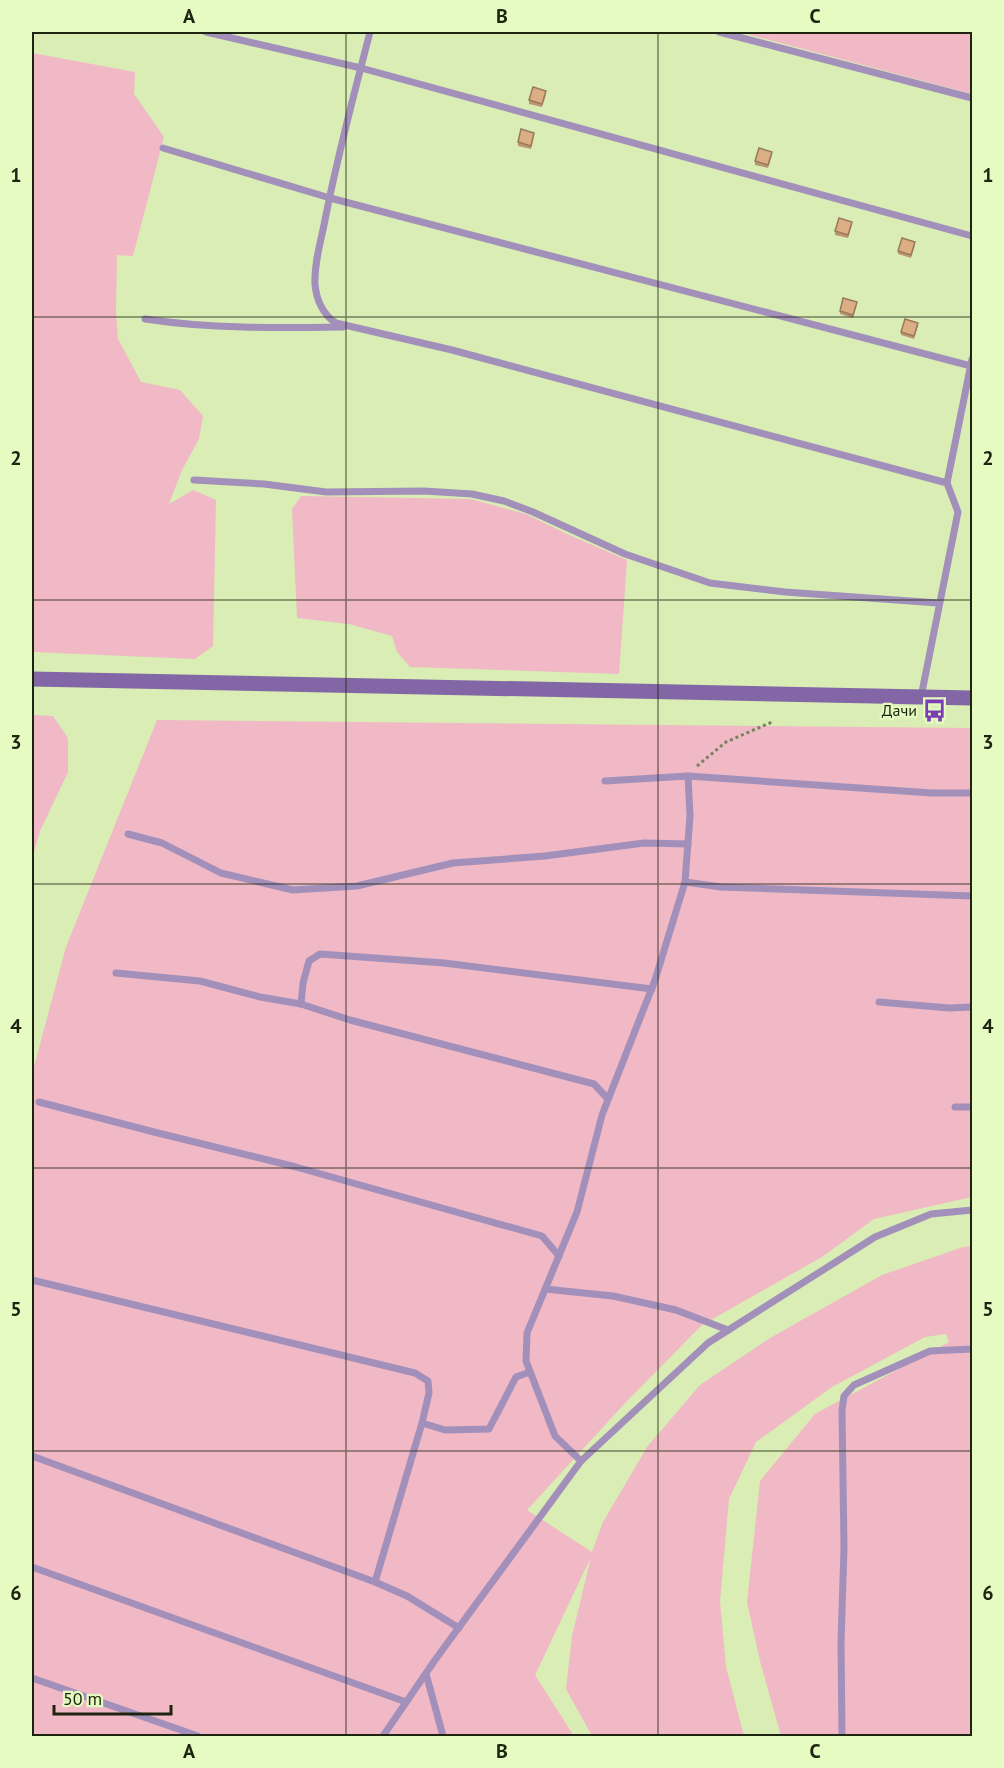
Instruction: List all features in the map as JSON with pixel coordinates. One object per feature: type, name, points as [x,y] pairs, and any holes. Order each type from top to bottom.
[{"type":"main road","points":[[32,679],[972,698]]},
{"type":"lane","points":[[206,32],[361,68],[972,236]]},
{"type":"lane","points":[[369,32],[330,198],[316,269],[315,285],[319,301],[327,317],[336,323],[452,350],[947,483]]},
{"type":"lane","points":[[719,32],[972,98]]},
{"type":"lane","points":[[164,148],[330,198],[972,362],[947,483],[958,512],[921,696]]},
{"type":"lane","points":[[145,319],[189,326],[254,329],[360,327]]},
{"type":"lane","points":[[194,480],[264,484],[326,492],[424,491],[472,494],[504,501],[625,554],[710,583],[785,592],[938,603]]},
{"type":"lane","points":[[582,1461],[555,1436],[526,1361],[527,1333],[577,1212],[602,1115],[652,989],[685,882],[690,816],[688,776]]},
{"type":"lane","points":[[605,781],[688,776],[932,793],[972,793]]},
{"type":"lane","points":[[128,834],[162,843],[221,873],[293,890],[357,885],[453,863],[545,856],[644,843],[688,844]]},
{"type":"lane","points":[[685,882],[721,887],[972,897]]},
{"type":"lane","points":[[301,1004],[303,983],[309,961],[320,954],[444,963],[652,989]]},
{"type":"lane","points":[[116,973],[200,981],[260,997],[301,1004],[350,1020],[594,1084],[608,1099]]},
{"type":"lane","points":[[879,1002],[949,1008],[972,1007]]},
{"type":"lane","points":[[39,1102],[296,1167],[542,1236],[559,1256]]},
{"type":"lane","points":[[955,1107],[972,1107]]},
{"type":"lane","points":[[383,1737],[459,1628],[582,1461],[708,1343],[875,1237],[931,1214],[972,1210]]},
{"type":"lane","points":[[32,1280],[415,1373],[428,1381],[429,1393],[422,1423],[375,1582]]},
{"type":"lane","points":[[545,1289],[624,1298],[676,1310],[728,1330]]},
{"type":"lane","points":[[842,1737],[842,1411],[844,1396],[854,1385],[930,1351],[972,1349]]},
{"type":"lane","points":[[422,1423],[445,1430],[489,1429],[516,1377],[530,1372]]},
{"type":"lane","points":[[32,1456],[375,1582],[407,1596],[459,1628]]},
{"type":"lane","points":[[32,1568],[406,1702]]},
{"type":"lane","points":[[426,1674],[443,1737]]},
{"type":"lane","points":[[32,1678],[198,1737]]},
{"type":"path","points":[[688,776],[699,763],[726,742],[772,722]]},
{"type":"shaded area","points":[[739,32],[972,32],[972,94]]},
{"type":"shaded area","points":[[32,53],[135,72],[134,94],[164,137],[133,256],[117,255],[116,311],[118,339],[141,382],[180,390],[203,416],[199,439],[182,470],[169,504],[193,490],[216,500],[213,646],[195,659],[32,652]]},
{"type":"shaded area","points":[[301,496],[471,499],[526,514],[627,560],[619,674],[410,667],[397,652],[392,636],[349,624],[297,618],[292,509]]},
{"type":"shaded area","points":[[32,715],[53,716],[68,738],[68,772],[40,831],[32,859]]},
{"type":"shaded area","points":[[157,720],[972,728],[972,1197],[874,1219],[822,1257],[702,1325],[627,1401],[527,1510],[592,1552],[603,1522],[647,1447],[700,1385],[770,1338],[882,1275],[963,1247],[972,1246],[972,1736],[781,1736],[760,1661],[747,1602],[760,1481],[815,1414],[949,1342],[946,1334],[925,1337],[832,1387],[756,1442],[729,1499],[720,1601],[726,1667],[744,1736],[592,1736],[566,1689],[572,1636],[591,1557],[535,1675],[574,1736],[32,1736],[32,1074],[66,947]]},
{"type":"building","points":[[533,87],[546,91],[542,104],[529,100]]},
{"type":"building","points":[[521,129],[534,133],[531,146],[518,142]]},
{"type":"building","points":[[759,148],[772,152],[768,165],[755,161]]},
{"type":"building","points":[[839,218],[852,222],[848,235],[835,231]]},
{"type":"building","points":[[902,238],[915,242],[911,255],[898,251]]},
{"type":"building","points":[[843,298],[857,302],[853,315],[840,311]]},
{"type":"building","points":[[905,319],[918,323],[914,336],[901,332]]},
{"type":"place","name":"Дачи","points":[[935,710]]}]
